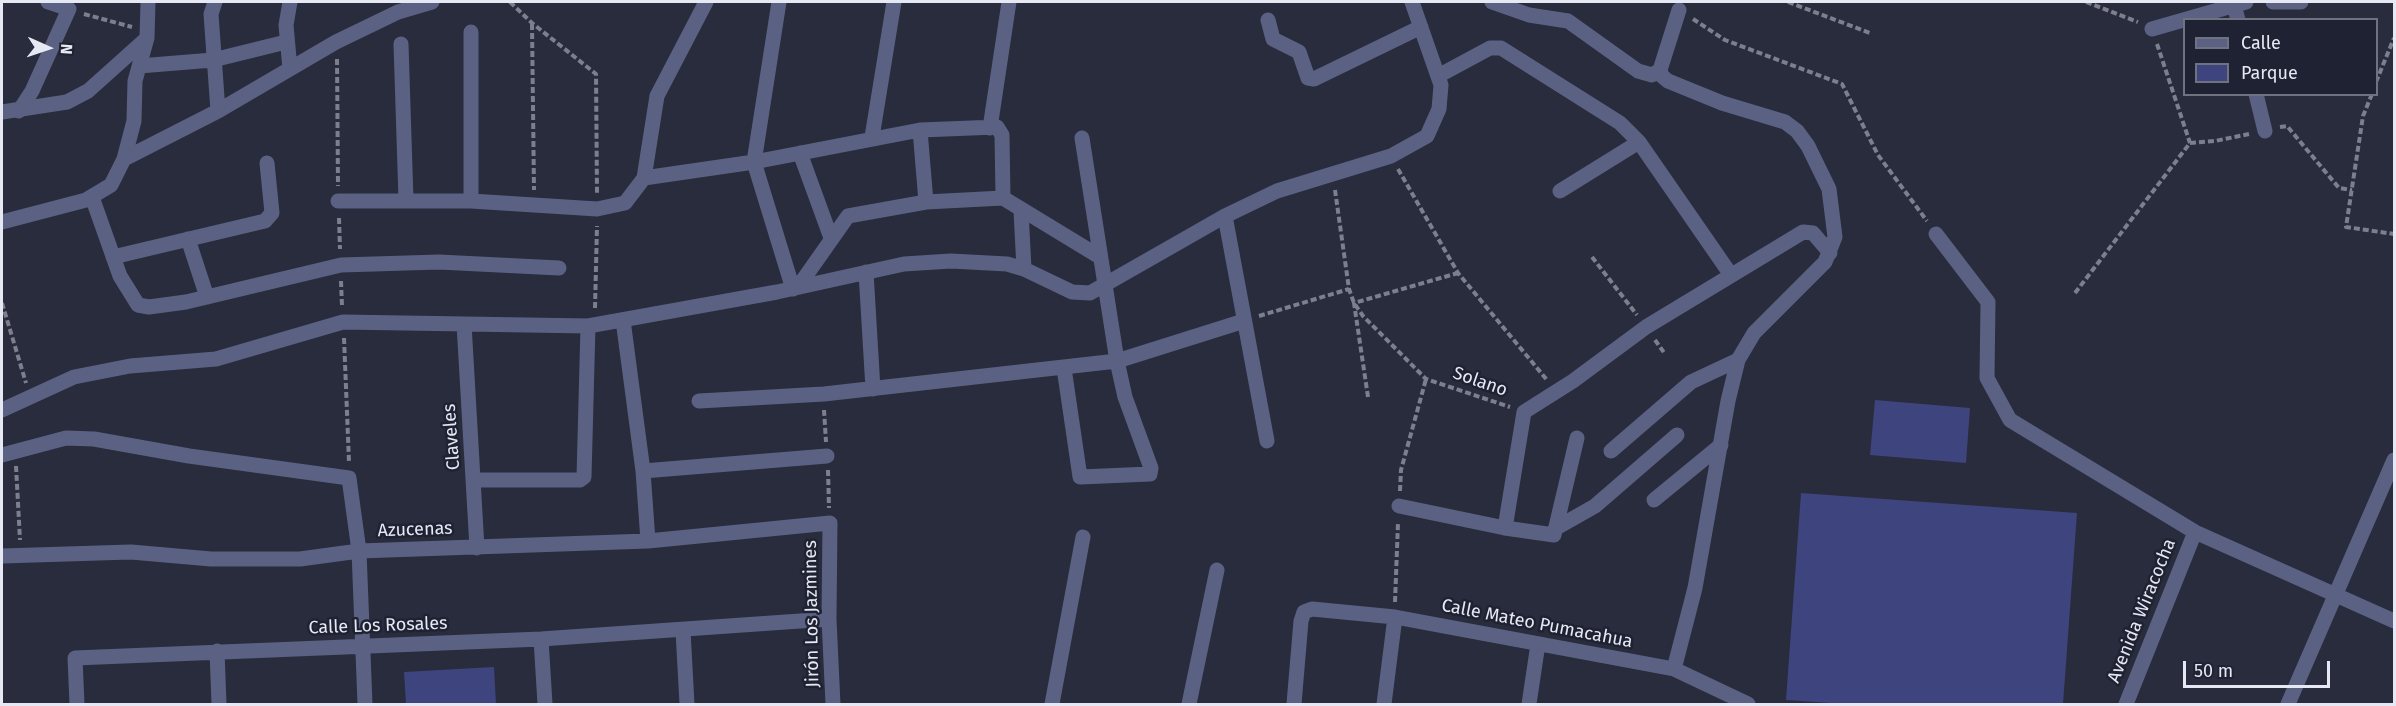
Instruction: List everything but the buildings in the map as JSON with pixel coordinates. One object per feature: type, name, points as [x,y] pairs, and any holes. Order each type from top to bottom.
[{"type":"street","points":[[19,111],[32,91],[69,9],[48,2]]},
{"type":"street","points":[[2,222],[92,197],[111,185],[124,159],[134,121],[135,81],[147,35],[148,2]]},
{"type":"street","points":[[215,2],[211,14],[218,111]]},
{"type":"street","points":[[290,2],[286,42],[290,69]]},
{"type":"street","points":[[124,159],[218,111],[397,7],[432,2]]},
{"type":"street","points":[[338,201],[471,201],[534,207],[597,209],[625,203],[644,178],[657,96],[706,2]]},
{"type":"street","points":[[779,2],[754,162],[795,288]]},
{"type":"street","points":[[872,137],[894,2]]},
{"type":"street","points":[[990,128],[1009,2]]},
{"type":"street","points":[[2,410],[74,377],[130,366],[216,358],[343,322],[588,326],[795,288],[904,264],[951,261],[1007,264],[1081,294],[1105,285],[1225,216],[1277,191],[1390,156],[1427,136],[1439,109],[1441,85],[1412,2]]},
{"type":"street","points":[[1492,2],[1529,15],[1568,21],[1638,71],[1652,75],[1660,70],[1679,10]]},
{"type":"street","points":[[2273,2],[2301,2]]},
{"type":"street","points":[[2198,18],[2239,9]]},
{"type":"street","points":[[1268,20],[1273,39],[1299,52],[1308,78],[1314,79],[1421,27]]},
{"type":"street","points":[[2152,28],[2183,21]]},
{"type":"street","points":[[471,32],[471,201]]},
{"type":"street","points":[[2,112],[67,102],[88,91],[147,35]]},
{"type":"street","points":[[139,66],[213,60],[286,42]]},
{"type":"street","points":[[401,44],[406,200]]},
{"type":"street","points":[[1438,76],[1490,48],[1501,48],[1620,123],[1639,142],[1731,275]]},
{"type":"street","points":[[1660,70],[1668,81],[1722,104],[1785,122],[1797,131],[1808,146],[1829,189],[1834,218],[1834,237],[1830,254],[1825,262],[1755,333],[1738,360],[1728,401],[1691,605],[1674,669]]},
{"type":"street","points":[[2256,96],[2265,131]]},
{"type":"street","points":[[644,178],[754,162],[872,137],[920,130],[997,127],[1002,135],[1003,198]]},
{"type":"street","points":[[920,130],[926,202]]},
{"type":"street","points":[[1064,368],[1080,477],[1150,474],[1151,468],[1125,397],[1117,361],[1082,138]]},
{"type":"street","points":[[1560,191],[1639,142]]},
{"type":"street","points":[[800,153],[831,238]]},
{"type":"street","points":[[113,257],[265,221],[272,213],[267,163]]},
{"type":"street","points":[[92,197],[120,276],[138,305],[157,306],[207,297],[341,265],[439,262],[559,268]]},
{"type":"street","points":[[795,288],[844,220],[853,213],[926,202],[1003,198],[1100,257]]},
{"type":"street","points":[[1022,211],[1024,269]]},
{"type":"street","points":[[1225,216],[1267,441]]},
{"type":"street","points":[[1505,528],[1524,412],[1557,392],[1646,327],[1803,232],[1813,233],[1830,254]]},
{"type":"street","points":[[1936,234],[1988,302],[1987,378],[2010,420],[2195,532],[2394,621]]},
{"type":"street","points":[[188,239],[207,297]]},
{"type":"street","points":[[866,272],[873,389]]},
{"type":"street","points":[[623,320],[643,471],[648,540]]},
{"type":"street","points":[[699,401],[873,389],[1117,361],[1244,321]]},
{"type":"street","name":"Claveles","points":[[464,324],[477,548]]},
{"type":"street","points":[[474,480],[580,480],[584,477],[588,326]]},
{"type":"street","points":[[1611,451],[1691,382],[1738,360]]},
{"type":"street","points":[[1558,527],[1596,506],[1677,435]]},
{"type":"street","points":[[8,453],[66,438],[94,439],[189,456],[349,478],[359,551],[365,705]]},
{"type":"street","points":[[1399,506],[1551,536],[1556,533],[1558,527],[1577,438]]},
{"type":"street","points":[[1654,500],[1721,445]]},
{"type":"street","points":[[643,471],[827,456]]},
{"type":"street","points":[[2288,705],[2394,460]]},
{"type":"street","name":"Azucenas","points":[[2,556],[131,552],[211,560],[300,559],[359,551],[648,540],[830,523]]},
{"type":"street","name":"Jirón Los Jazmines","points":[[830,523],[829,619],[833,705]]},
{"type":"street","name":"Avenida Wiracocha","points":[[2126,705],[2195,532]]},
{"type":"street","points":[[1052,705],[1083,537]]},
{"type":"street","points":[[1190,705],[1217,570]]},
{"type":"street","name":"Calle Mateo Pumacahua","points":[[1294,705],[1301,621],[1304,612],[1312,609],[1395,617],[1674,669],[1741,703]]},
{"type":"street","points":[[1384,705],[1395,617]]},
{"type":"street","name":"Calle Los Rosales","points":[[77,705],[75,658],[541,639],[683,631],[829,619]]},
{"type":"street","points":[[683,631],[687,705]]},
{"type":"street","points":[[541,639],[545,705]]},
{"type":"street","points":[[1529,705],[1538,644]]},
{"type":"street","points":[[217,651],[219,705]]},
{"type":"path","points":[[510,2],[532,23],[596,74],[596,303],[588,326]]},
{"type":"path","points":[[1788,2],[1870,33]]},
{"type":"path","points":[[2086,2],[2152,28],[2190,143]]},
{"type":"path","points":[[69,9],[147,35]]},
{"type":"path","points":[[1679,10],[1725,40],[1842,84],[1878,155],[1936,234]]},
{"type":"path","points":[[532,23],[534,207]]},
{"type":"path","points":[[2378,77],[2394,38]]},
{"type":"path","points":[[2371,96],[2363,116],[2346,227],[2394,234]]},
{"type":"path","points":[[2075,293],[2190,143],[2215,141],[2287,126],[2339,188],[2352,190]]},
{"type":"path","points":[[1390,156],[1458,273],[1557,392]]},
{"type":"path","points":[[1333,175],[1349,289],[1354,303],[1368,397]]},
{"type":"path","points":[[1592,257],[1665,354]]},
{"type":"path","points":[[1354,303],[1458,273]]},
{"type":"path","points":[[1244,321],[1349,289]]},
{"type":"path","points":[[2,303],[30,396]]},
{"type":"path","name":"Solano","points":[[1354,303],[1363,316],[1426,378],[1524,412]]},
{"type":"path","points":[[8,453],[21,555]]},
{"type":"green space","points":[[1875,400],[1970,408],[1966,463],[1870,455]]},
{"type":"green space","points":[[1801,493],[2077,513],[2063,704],[1846,704],[1786,700]]},
{"type":"green space","points":[[494,667],[496,704],[406,704],[404,672]]}]
